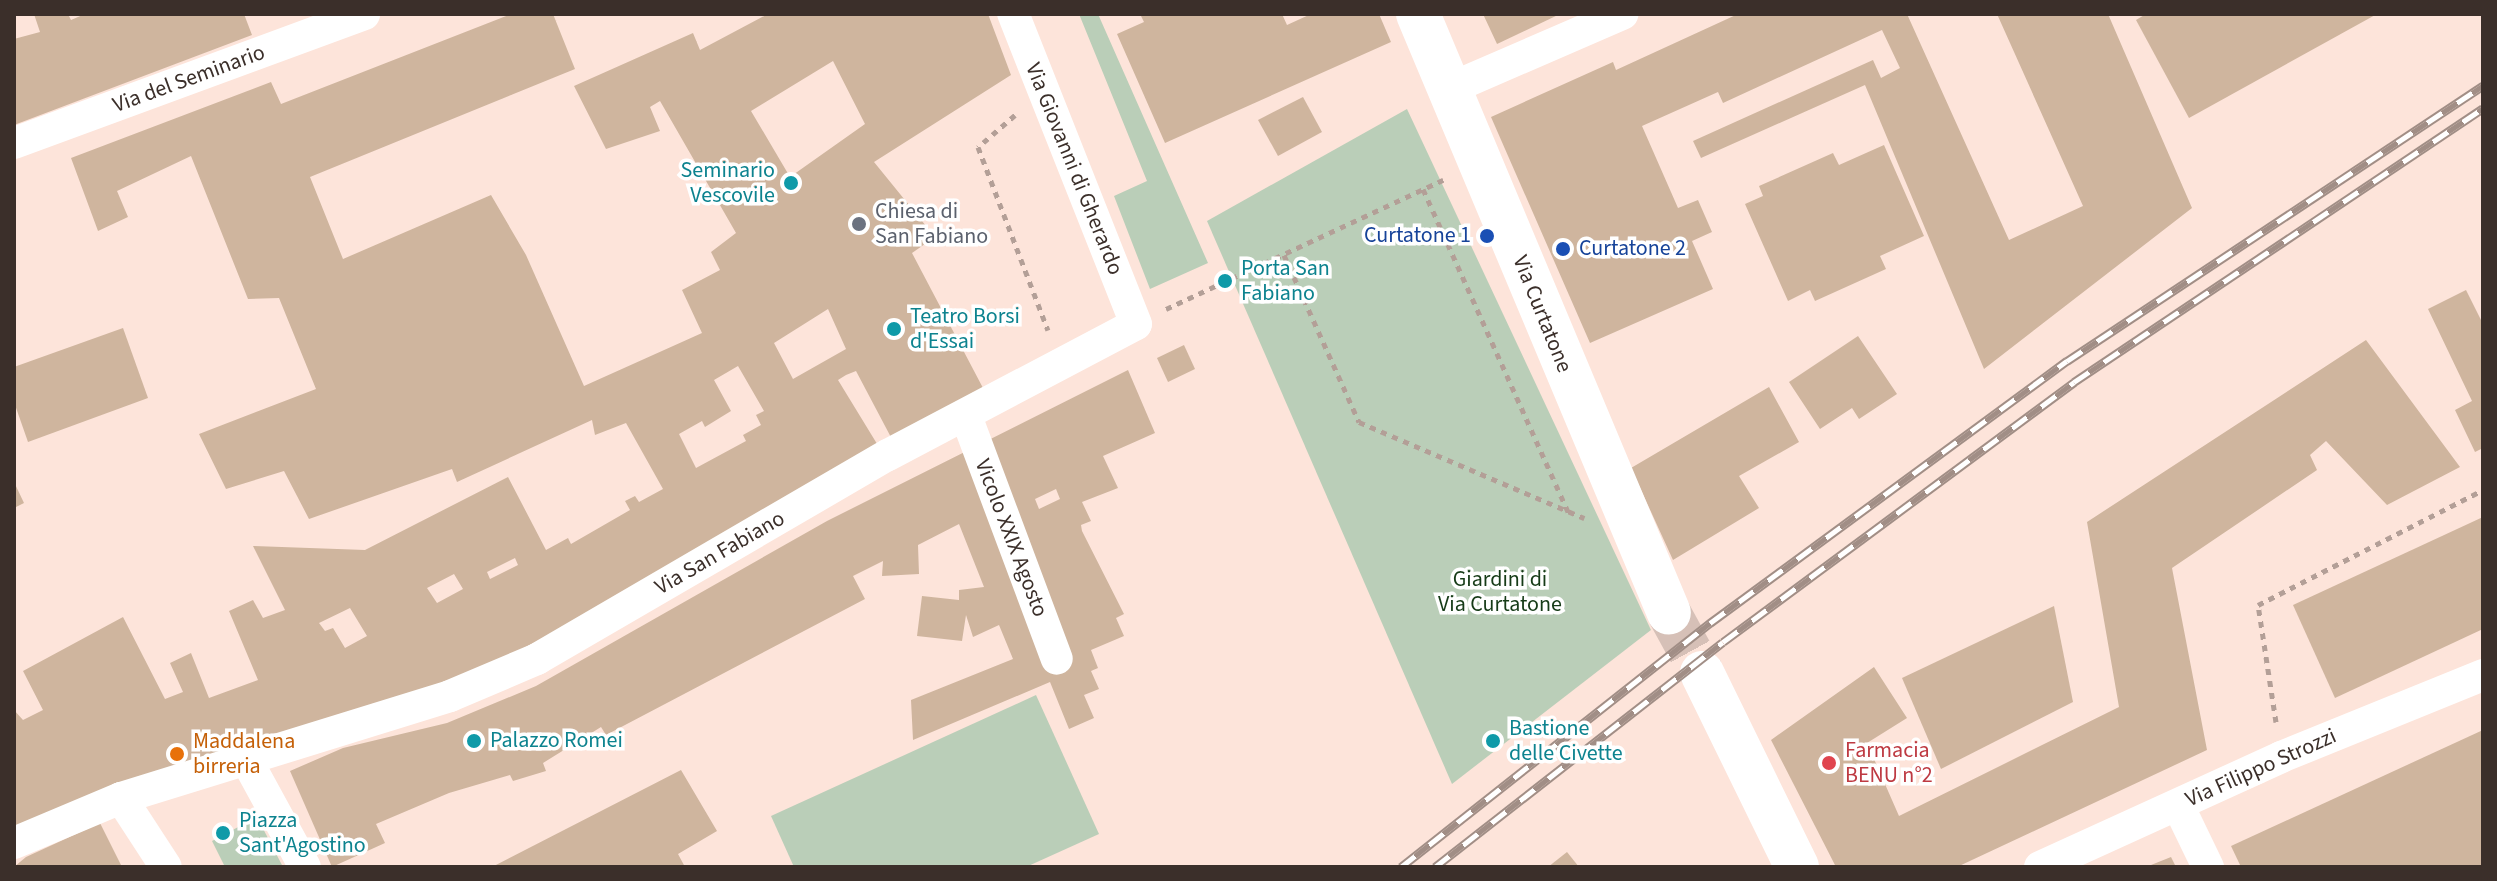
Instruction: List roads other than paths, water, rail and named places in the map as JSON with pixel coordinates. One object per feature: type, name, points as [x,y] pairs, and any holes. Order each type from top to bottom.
[{"type":"street","name":"Via del Seminario","points":[[14,143],[364,14]]},
{"type":"street","name":"Via Giovanni di Gherardo","points":[[1013,14],[1136,324]]},
{"type":"street","name":"Via Curtatone","points":[[1418,14],[1628,524],[1669,613]]},
{"type":"street","points":[[1449,89],[1622,14]]},
{"type":"street","name":"Via San Fabiano","points":[[246,759],[450,696],[537,659],[888,455],[1136,324]]},
{"type":"street","name":"Vicolo XXIX Agosto","points":[[966,416],[1057,659]]},
{"type":"street","points":[[1702,673],[1797,867]]},
{"type":"street","name":"Via Filippo Strozzi","points":[[2040,867],[2281,757],[2483,675]]},
{"type":"street","points":[[14,843],[108,802],[246,759],[305,867]]},
{"type":"street","points":[[108,802],[166,867]]},
{"type":"street","points":[[2178,805],[2208,867]]},
{"type":"tunnel","points":[[1669,613],[1702,673]]},
{"type":"railway","points":[[1401,867],[1710,623],[2067,361],[2483,86]]},
{"type":"railway","points":[[1435,867],[1723,642],[2074,382],[2483,108]]},
{"type":"place","name":"Seminario Vescovile","points":[[791,183]]},
{"type":"place","name":"Chiesa di San Fabiano","points":[[859,224]]},
{"type":"place","name":"Curtatone 1","points":[[1487,236]]},
{"type":"place","name":"Curtatone 2","points":[[1563,249]]},
{"type":"place","name":"Porta San Fabiano","points":[[1225,281]]},
{"type":"place","name":"Teatro Borsi d'Essai","points":[[894,329]]},
{"type":"place","name":"Palazzo Romei","points":[[474,741]]},
{"type":"place","name":"Bastione delle Civette","points":[[1493,741]]},
{"type":"place","name":"Maddalena birreria","points":[[177,754]]},
{"type":"place","name":"Farmacia BENU n°2","points":[[1829,763]]},
{"type":"place","name":"Piazza Sant'Agostino","points":[[223,833]]},
{"type":"park label","name":"Giardini di Via Curtatone","points":[[1500,592]]}]
